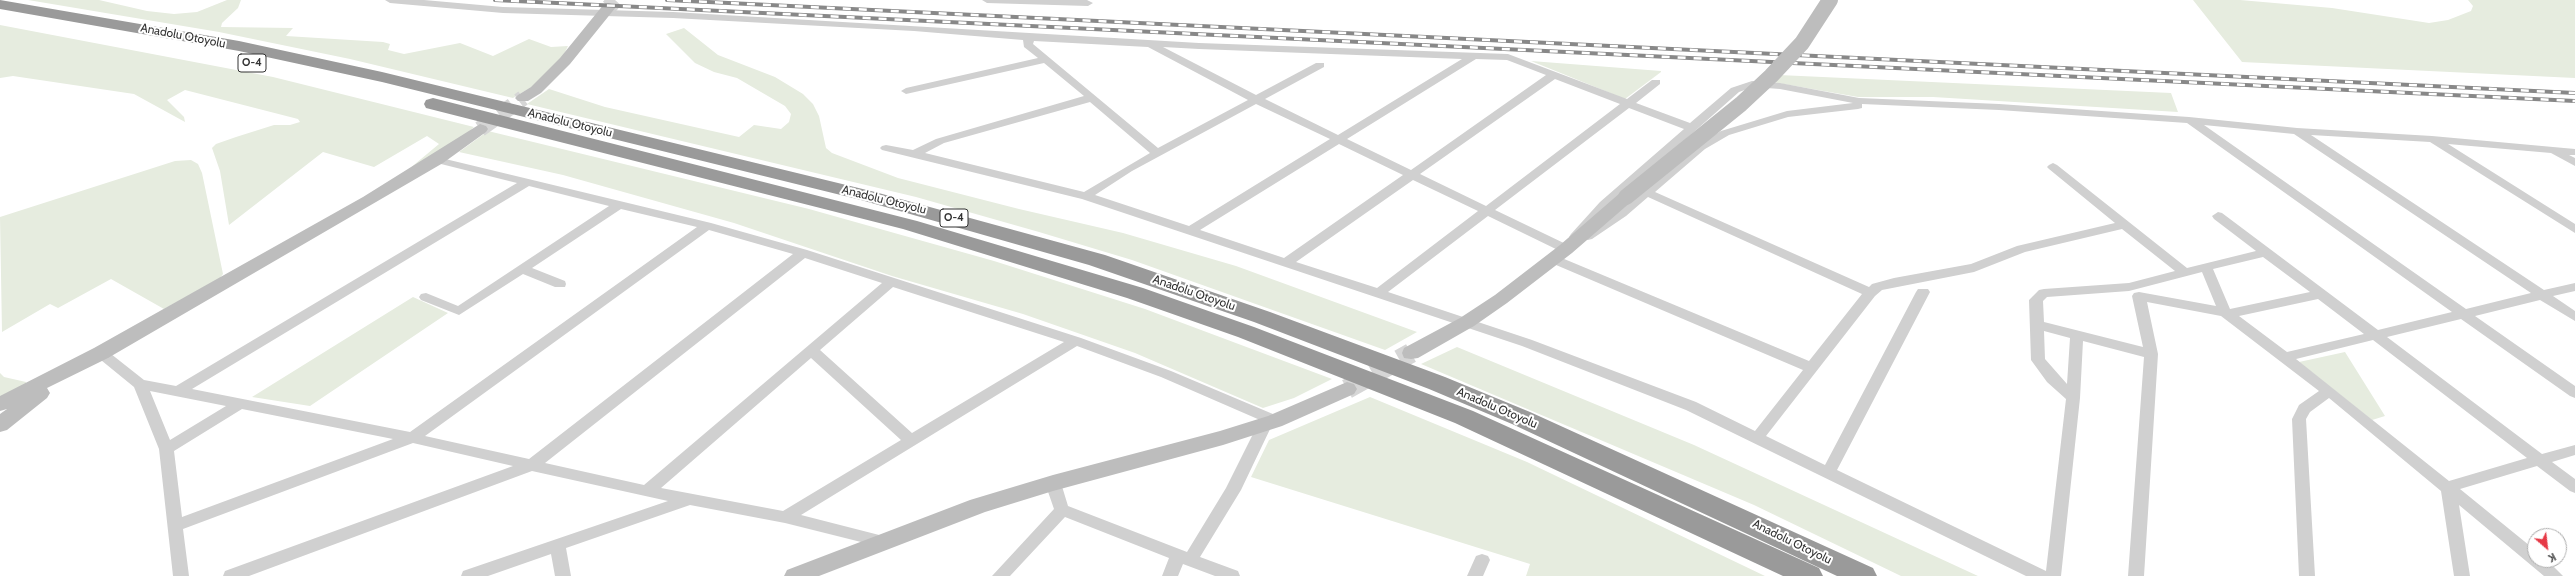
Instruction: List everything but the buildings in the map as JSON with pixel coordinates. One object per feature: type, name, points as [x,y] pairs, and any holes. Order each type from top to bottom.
[{"type":"highway","name":"Anadolu Otoyolu","points":[[0,4],[224,43],[389,78],[904,205],[1097,260],[1262,317],[1458,392],[1712,504],[1863,576]]},
{"type":"highway","name":"Anadolu Otoyolu","points":[[0,16],[211,54],[387,93],[864,213],[1069,271],[1246,332],[1464,417],[1674,512],[1809,576]]},
{"type":"highway","points":[[1674,512],[1791,576]]},
{"type":"street","points":[[390,0],[503,10],[606,10],[1149,43],[1508,57],[1692,128]]},
{"type":"street","points":[[987,0],[1088,3]]},
{"type":"street","points":[[1411,353],[1467,322],[1559,254],[1741,104],[1771,76],[1802,43],[1830,0]]},
{"type":"street","points":[[523,98],[536,90],[554,74],[606,10]]},
{"type":"street","points":[[1032,37],[1027,42],[1090,98],[1157,153]]},
{"type":"street","points":[[1149,43],[1255,99],[1486,212],[1559,254],[1812,368]]},
{"type":"street","points":[[1191,230],[1475,56]]},
{"type":"street","points":[[906,91],[1046,59]]},
{"type":"street","points":[[1086,196],[1157,153],[1320,65]]},
{"type":"street","points":[[1287,262],[1554,75]]},
{"type":"street","points":[[1379,293],[1656,82]]},
{"type":"street","points":[[1559,254],[1587,221],[1604,204],[1735,90],[1744,85],[1780,86],[1846,99],[1890,103],[2000,106],[2189,120],[2297,131],[2432,139],[2575,152]]},
{"type":"street","points":[[914,154],[940,141],[1090,98]]},
{"type":"street","points":[[1559,254],[1616,217],[1702,147],[1735,129],[1787,114],[1890,103]]},
{"type":"street","points":[[2189,120],[2575,393]]},
{"type":"street","points":[[0,404],[100,353],[369,201],[437,160],[480,129]]},
{"type":"street","points":[[2297,131],[2575,317]]},
{"type":"street","points":[[2432,139],[2575,229]]},
{"type":"street","points":[[886,148],[1086,196],[1527,343],[1691,406],[1829,471],[2042,576]]},
{"type":"street","points":[[2554,150],[2575,163]]},
{"type":"street","points":[[437,160],[528,182],[617,206],[707,226],[803,253],[892,281],[1076,341],[1166,374],[1270,423]]},
{"type":"street","points":[[2053,167],[2123,225],[2184,272]]},
{"type":"street","points":[[179,391],[528,182]]},
{"type":"street","points":[[1646,192],[1870,294]]},
{"type":"street","points":[[426,297],[459,311],[617,206]]},
{"type":"street","points":[[2218,216],[2575,487]]},
{"type":"street","points":[[1758,437],[1877,287],[1974,268],[2021,249],[2123,225]]},
{"type":"street","points":[[174,526],[412,438],[707,226]]},
{"type":"street","points":[[2134,292],[2184,272],[2266,252]]},
{"type":"street","points":[[231,576],[532,465],[803,253]]},
{"type":"street","points":[[2206,267],[2227,313]]},
{"type":"street","points":[[522,269],[560,284]]},
{"type":"street","points":[[647,491],[892,281]]},
{"type":"street","points":[[2286,357],[2575,287]]},
{"type":"street","points":[[1829,471],[1923,292]]},
{"type":"street","points":[[2134,292],[2151,354],[2136,576]]},
{"type":"street","points":[[2073,398],[2052,379],[2038,360],[2036,300],[2044,293],[2134,292],[2227,313],[2329,391],[2527,553]]},
{"type":"street","points":[[2227,313],[2320,294]]},
{"type":"street","points":[[2037,325],[2151,354]]},
{"type":"street","points":[[2053,576],[2073,398],[2077,335]]},
{"type":"street","points":[[785,517],[1076,341]]},
{"type":"street","points":[[811,350],[912,441]]},
{"type":"street","points":[[100,353],[140,384],[412,438],[647,491],[785,517],[881,541]]},
{"type":"street","points":[[0,425],[45,390],[100,353]]},
{"type":"street","points":[[140,384],[166,449],[180,576]]},
{"type":"street","points":[[795,576],[881,541],[978,506],[1053,483],[1223,438],[1270,423],[1347,389]]},
{"type":"street","points":[[2307,576],[2299,419],[2304,409],[2329,391]]},
{"type":"street","points":[[166,449],[240,404]]},
{"type":"street","points":[[1170,576],[1233,490],[1270,423]]},
{"type":"street","points":[[2448,487],[2575,450]]},
{"type":"street","points":[[1053,483],[1062,510]]},
{"type":"street","points":[[2448,487],[2462,576]]},
{"type":"street","points":[[469,576],[688,499]]},
{"type":"street","points":[[1062,510],[1232,576]]},
{"type":"street","points":[[1000,576],[1062,510]]},
{"type":"street","points":[[558,544],[563,576]]},
{"type":"street","points":[[1475,576],[1482,560]]},
{"type":"street","points":[[2546,568],[2555,576]]},
{"type":"shaded area","points":[[28,0],[99,0],[147,11],[174,14],[197,12],[227,0],[241,0],[238,8],[222,23],[221,27],[293,28],[286,36],[383,42],[390,44],[388,50],[404,54],[460,43],[493,56],[529,39],[551,47],[568,46],[563,56],[533,86],[513,98],[350,59],[219,32]]},
{"type":"shaded area","points":[[2193,0],[2240,0],[2332,8],[2429,23],[2448,20],[2471,11],[2473,6],[2468,0],[2575,0],[2575,78],[2242,62]]},
{"type":"shaded area","points":[[0,25],[273,77],[474,127],[454,145],[397,179],[439,144],[427,136],[374,167],[323,152],[229,225],[220,171],[212,148],[216,144],[274,125],[290,125],[300,122],[298,119],[185,90],[167,100],[184,117],[185,122],[134,94],[13,76],[0,78]]},
{"type":"shaded area","points":[[684,28],[718,55],[775,77],[803,94],[813,104],[819,116],[826,148],[832,153],[898,178],[1019,209],[1123,233],[1236,266],[1417,332],[1385,350],[1132,260],[1039,232],[916,197],[527,104],[549,89],[605,107],[739,137],[754,125],[781,129],[789,122],[791,114],[785,106],[737,78],[714,72],[695,63],[666,34]]},
{"type":"shaded area","points":[[1531,61],[1661,71],[1661,72],[1625,99]]},
{"type":"shaded area","points":[[1779,75],[2171,93],[2178,112],[1933,97],[1858,97],[1772,82]]},
{"type":"shaded area","points":[[488,131],[809,209],[994,261],[1145,309],[1332,379],[1294,398],[1263,408],[1135,353],[1023,314],[892,276],[734,223],[563,175],[459,152]]},
{"type":"shaded area","points":[[191,160],[198,164],[202,173],[223,274],[220,278],[164,309],[111,279],[58,308],[50,304],[2,332],[0,217],[175,161]]},
{"type":"shaded area","points":[[413,297],[448,313],[310,406],[252,397]]},
{"type":"shaded area","points":[[1457,347],[1694,445],[1978,576],[1901,576],[1754,505],[1421,364]]},
{"type":"shaded area","points":[[2345,352],[2385,416],[2372,420],[2299,362]]},
{"type":"shaded area","points":[[0,373],[4,377],[26,382],[26,385],[0,397]]},
{"type":"shaded area","points":[[1370,397],[1527,462],[1765,576],[1526,576],[1530,564],[1251,477],[1269,440]]},
{"type":"tunnel","points":[[609,7],[615,0]]},
{"type":"tunnel","points":[[480,129],[523,98]]},
{"type":"tunnel","points":[[1347,389],[1411,353]]},
{"type":"railway","points":[[495,0],[2575,101]]},
{"type":"railway","points":[[667,0],[2575,93]]}]
